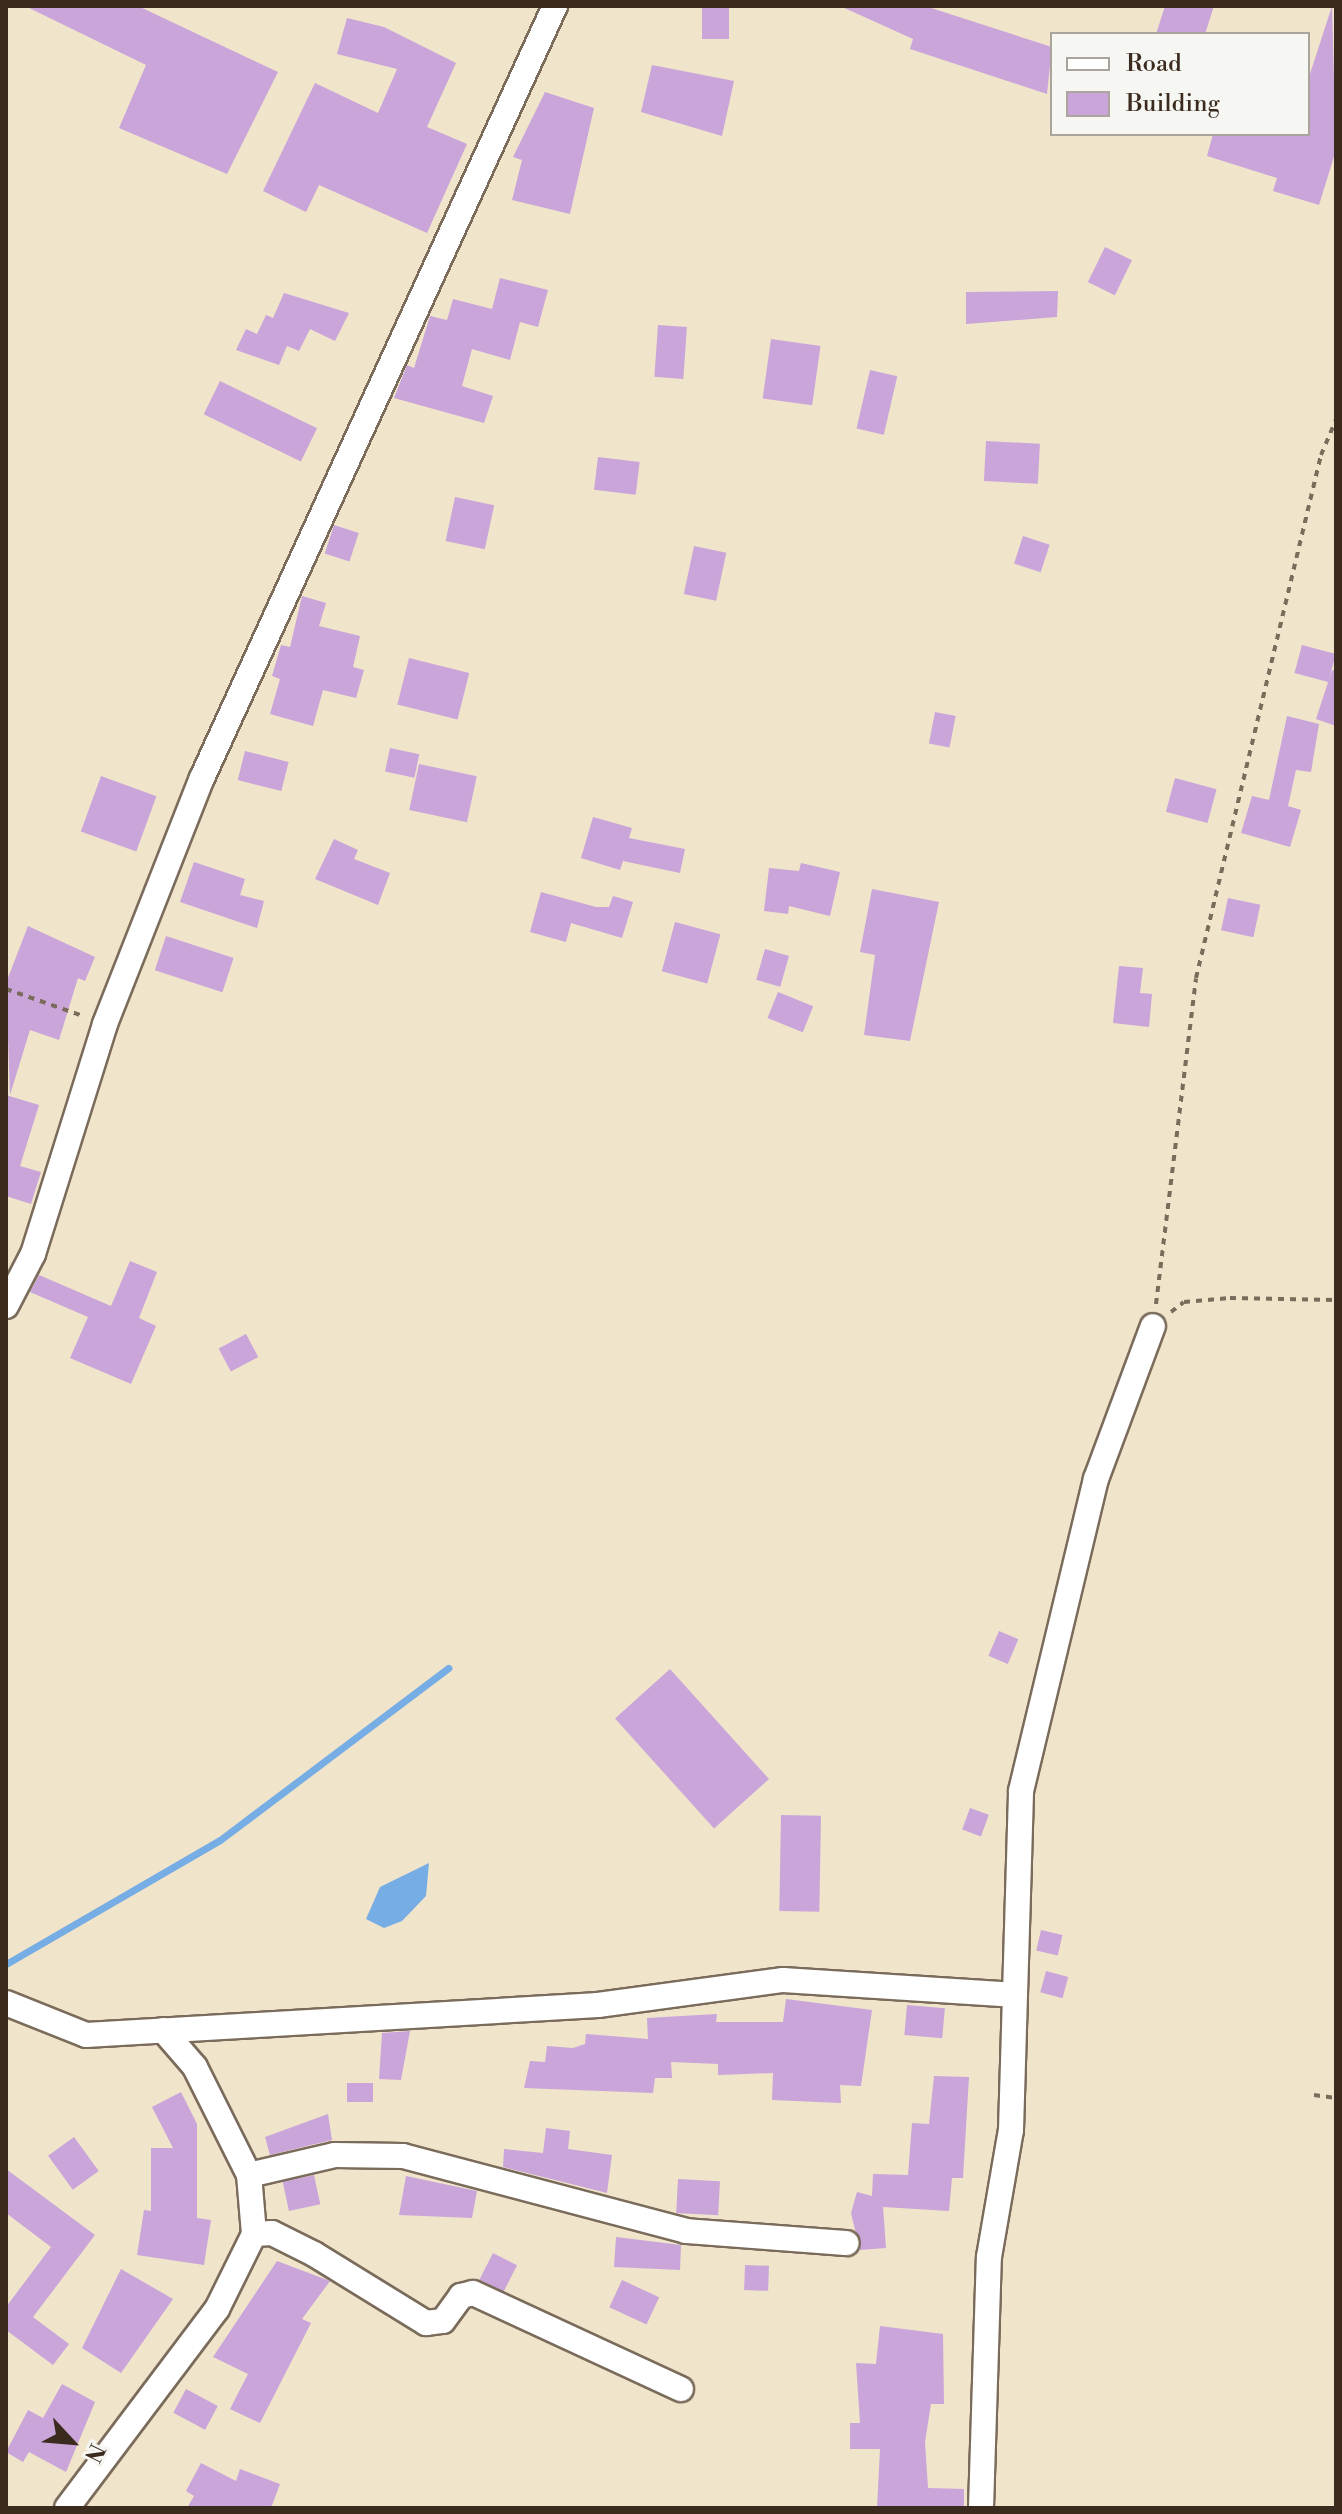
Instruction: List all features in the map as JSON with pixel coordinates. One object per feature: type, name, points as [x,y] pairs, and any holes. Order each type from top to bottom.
[{"type":"street","points":[[6,1306],[33,1254],[105,1024],[307,537],[555,6]]},
{"type":"street","points":[[981,2508],[989,2257],[1011,2130],[1021,1791],[1096,1479],[1153,1326]]},
{"type":"street","points":[[6,2003],[86,2035],[598,2005],[783,1980],[1013,1995]]},
{"type":"street","points":[[67,2508],[217,2309],[254,2234],[249,2175],[195,2067],[163,2030]]},
{"type":"street","points":[[249,2175],[335,2155],[403,2156],[686,2231],[847,2243]]},
{"type":"street","points":[[254,2234],[272,2233],[314,2254],[426,2323],[443,2321],[461,2296],[473,2293],[681,2389]]},
{"type":"path","points":[[1153,1326],[1196,978],[1321,455],[1336,419]]},
{"type":"path","points":[[6,989],[105,1024]]},
{"type":"path","points":[[1153,1326],[1184,1302],[1336,1300]]},
{"type":"path","points":[[1314,2095],[1336,2098]]},
{"type":"water","points":[[429,1863],[426,1896],[402,1921],[384,1928],[366,1919],[380,1887]]},
{"type":"building","points":[[25,6],[138,6],[278,72],[227,174],[119,128],[146,65]]},
{"type":"building","points":[[702,6],[729,6],[729,39],[702,39]]},
{"type":"building","points":[[840,6],[925,6],[1050,46],[1047,94],[910,49],[913,39]]},
{"type":"building","points":[[1165,6],[1214,6],[1206,32],[1157,32]]},
{"type":"building","points":[[1332,6],[1336,150],[1319,205],[1273,191],[1277,178],[1207,156],[1212,136],[1310,136],[1310,74]]},
{"type":"building","points":[[347,18],[384,27],[456,63],[427,127],[467,144],[427,233],[319,185],[306,212],[263,191],[315,83],[378,113],[397,69],[337,54]]},
{"type":"building","points":[[652,65],[734,81],[722,136],[641,112]]},
{"type":"building","points":[[545,92],[594,108],[570,214],[512,200],[522,160],[513,157]]},
{"type":"building","points":[[1105,247],[1132,260],[1115,295],[1088,282]]},
{"type":"building","points":[[500,278],[548,290],[538,327],[520,322],[510,360],[472,349],[462,386],[493,396],[484,423],[394,398],[407,365],[414,368],[430,316],[447,320],[453,299],[492,309]]},
{"type":"building","points":[[1058,291],[1057,317],[966,324],[966,292]]},
{"type":"building","points":[[284,293],[349,313],[335,341],[310,329],[299,351],[287,346],[279,365],[236,350],[246,329],[257,334],[266,315],[273,318]]},
{"type":"building","points":[[658,325],[687,327],[683,379],[654,377]]},
{"type":"building","points":[[771,339],[821,346],[812,405],[763,398]]},
{"type":"building","points":[[870,370],[897,376],[884,435],[857,428]]},
{"type":"building","points":[[220,381],[317,428],[301,462],[204,414]]},
{"type":"building","points":[[986,441],[1040,444],[1038,484],[984,481]]},
{"type":"building","points":[[598,457],[640,462],[636,495],[594,490]]},
{"type":"building","points":[[455,497],[494,505],[485,549],[446,541]]},
{"type":"building","points":[[334,525],[359,533],[349,562],[325,554]]},
{"type":"building","points":[[1023,536],[1050,545],[1041,572],[1014,564]]},
{"type":"building","points":[[694,546],[726,553],[716,601],[684,594]]},
{"type":"building","points":[[302,596],[326,603],[319,626],[360,636],[353,667],[364,670],[356,698],[323,690],[313,726],[270,714],[280,679],[272,676],[281,645],[290,647]]},
{"type":"building","points":[[1302,645],[1336,654],[1328,682],[1294,673]]},
{"type":"building","points":[[409,658],[469,673],[458,720],[397,705]]},
{"type":"building","points":[[1332,670],[1336,671],[1336,726],[1316,719]]},
{"type":"building","points":[[935,712],[956,716],[950,747],[929,743]]},
{"type":"building","points":[[1287,716],[1319,724],[1311,772],[1296,770],[1288,806],[1301,810],[1290,847],[1241,833],[1252,796],[1269,800]]},
{"type":"building","points":[[390,748],[419,754],[414,778],[385,771]]},
{"type":"building","points":[[245,751],[289,762],[281,791],[238,780]]},
{"type":"building","points":[[419,764],[477,776],[467,822],[409,810]]},
{"type":"building","points":[[101,776],[156,796],[136,852],[81,831]]},
{"type":"building","points":[[1175,778],[1217,789],[1207,823],[1166,812]]},
{"type":"building","points":[[593,817],[632,828],[629,838],[685,849],[680,873],[623,861],[620,870],[581,858]]},
{"type":"building","points":[[334,839],[358,850],[354,859],[390,873],[378,905],[315,879]]},
{"type":"building","points":[[194,862],[245,879],[240,895],[264,901],[257,928],[180,902]]},
{"type":"building","points":[[801,863],[840,872],[830,916],[789,906],[788,914],[764,911],[769,868],[799,871]]},
{"type":"building","points":[[872,889],[939,902],[910,1041],[864,1035],[875,955],[860,952]]},
{"type":"building","points":[[541,892],[596,907],[609,907],[613,896],[633,902],[622,938],[571,923],[566,942],[530,932]]},
{"type":"building","points":[[1228,898],[1260,905],[1253,937],[1221,930]]},
{"type":"building","points":[[675,922],[720,934],[707,983],[662,971]]},
{"type":"building","points":[[28,926],[95,957],[85,981],[78,978],[59,1040],[30,1030],[10,1095],[6,983]]},
{"type":"building","points":[[166,936],[234,958],[222,992],[155,970]]},
{"type":"building","points":[[765,949],[789,956],[780,987],[756,980]]},
{"type":"building","points":[[1119,966],[1143,968],[1140,993],[1152,994],[1149,1027],[1113,1023]]},
{"type":"building","points":[[778,992],[813,1006],[803,1032],[768,1018]]},
{"type":"building","points":[[6,1095],[39,1105],[20,1166],[41,1172],[31,1204],[6,1196]]},
{"type":"building","points":[[130,1261],[157,1272],[139,1318],[156,1326],[131,1384],[70,1358],[88,1317],[30,1292],[39,1275],[111,1306]]},
{"type":"building","points":[[246,1334],[258,1357],[231,1372],[219,1349]]},
{"type":"building","points":[[999,1631],[1018,1639],[1008,1664],[988,1656]]},
{"type":"building","points":[[670,1669],[769,1779],[714,1829],[615,1719]]},
{"type":"building","points":[[970,1808],[989,1815],[981,1836],[962,1830]]},
{"type":"building","points":[[781,1815],[821,1816],[819,1912],[779,1911]]},
{"type":"building","points":[[1041,1930],[1062,1935],[1058,1955],[1036,1950]]},
{"type":"building","points":[[1046,1971],[1068,1977],[1063,1998],[1040,1992]]},
{"type":"building","points":[[786,1999],[872,2010],[861,2086],[840,2085],[841,2103],[772,2100],[773,2073],[718,2075],[718,2064],[671,2062],[672,2078],[655,2078],[653,2093],[524,2088],[530,2061],[545,2062],[547,2046],[573,2048],[585,2044],[586,2034],[648,2039],[647,2018],[717,2014],[716,2022],[783,2022]]},
{"type":"building","points":[[907,2005],[945,2008],[942,2038],[904,2035]]},
{"type":"building","points":[[410,2031],[401,2080],[379,2079],[382,2033]]},
{"type":"building","points":[[934,2076],[969,2077],[963,2178],[952,2178],[949,2211],[883,2207],[886,2248],[860,2250],[851,2213],[857,2192],[872,2196],[873,2174],[908,2175],[912,2123],[929,2124]]},
{"type":"building","points":[[347,2083],[373,2083],[373,2102],[347,2102]]},
{"type":"building","points":[[181,2092],[197,2124],[197,2218],[211,2220],[204,2265],[137,2255],[144,2210],[151,2211],[151,2148],[173,2148],[152,2107]]},
{"type":"building","points":[[328,2114],[332,2140],[270,2155],[265,2137]]},
{"type":"building","points":[[546,2128],[570,2131],[568,2149],[612,2155],[607,2193],[503,2167],[504,2149],[543,2153]]},
{"type":"building","points":[[74,2137],[99,2171],[73,2190],[48,2156]]},
{"type":"building","points":[[6,2169],[95,2235],[33,2317],[69,2344],[53,2365],[6,2330],[6,2307],[51,2247],[6,2213]]},
{"type":"building","points":[[314,2175],[320,2204],[289,2211],[283,2182]]},
{"type":"building","points":[[406,2176],[477,2191],[472,2218],[399,2215]]},
{"type":"building","points":[[678,2179],[720,2181],[718,2215],[676,2213]]},
{"type":"building","points":[[616,2237],[681,2245],[680,2270],[614,2267]]},
{"type":"building","points":[[493,2253],[517,2265],[503,2292],[479,2280]]},
{"type":"building","points":[[277,2261],[330,2281],[302,2319],[311,2323],[260,2423],[230,2409],[248,2374],[213,2357]]},
{"type":"building","points":[[745,2265],[769,2266],[768,2291],[744,2290]]},
{"type":"building","points":[[121,2269],[173,2299],[121,2373],[82,2348]]},
{"type":"building","points":[[622,2280],[659,2297],[646,2325],[609,2307]]},
{"type":"building","points":[[880,2326],[943,2334],[944,2404],[931,2404],[925,2442],[928,2488],[964,2489],[964,2508],[877,2508],[880,2449],[850,2449],[850,2423],[860,2423],[856,2363],[876,2364]]},
{"type":"building","points":[[62,2384],[95,2402],[66,2472],[29,2452],[23,2462],[6,2452],[28,2410],[43,2418]]},
{"type":"building","points":[[186,2389],[218,2406],[205,2430],[173,2413]]},
{"type":"building","points":[[201,2463],[236,2481],[240,2469],[280,2484],[271,2508],[187,2508],[194,2496],[186,2491]]},
{"type":"waterway","points":[[6,1964],[220,1840],[448,1668]]}]
